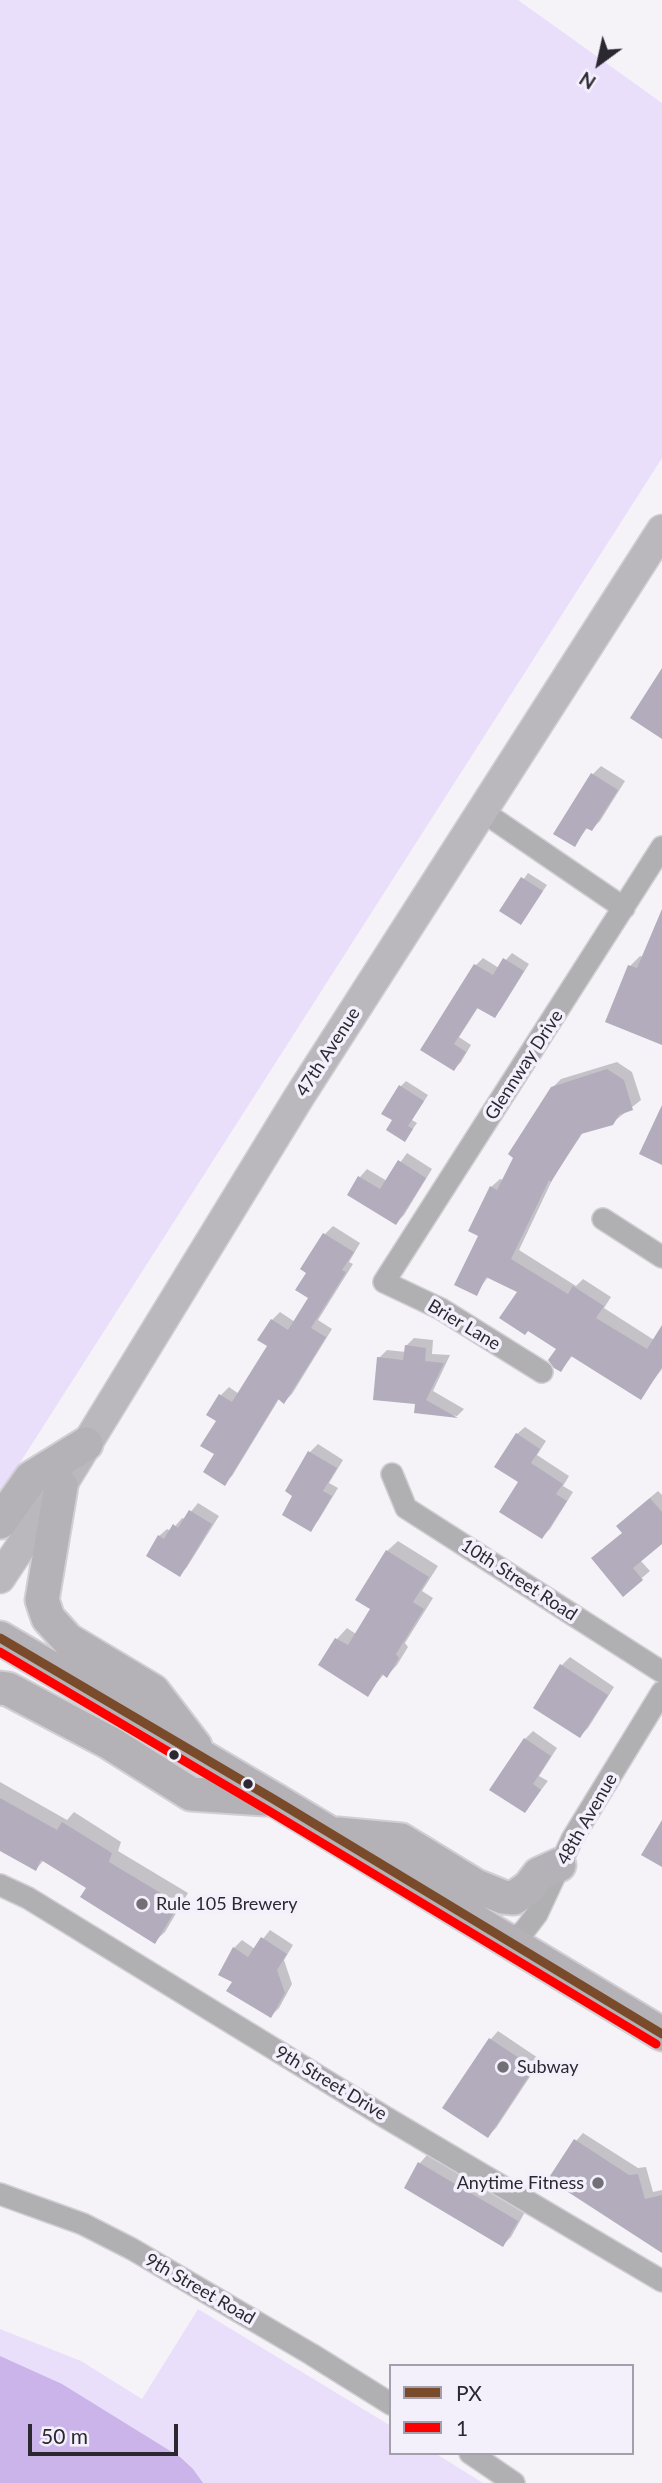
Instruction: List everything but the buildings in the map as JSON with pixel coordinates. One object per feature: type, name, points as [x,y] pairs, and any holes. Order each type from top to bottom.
[{"type":"main road","name":"47th Avenue","points":[[0,1578],[61,1486],[299,1097],[662,530]]},
{"type":"main road","points":[[0,1522],[31,1478],[86,1444]]},
{"type":"main road","points":[[61,1486],[42,1600],[48,1618],[68,1640],[153,1691],[205,1759]]},
{"type":"main road","points":[[0,1638],[275,1800],[662,2034]]},
{"type":"main road","points":[[0,1688],[8,1689],[110,1743],[191,1794],[275,1800]]},
{"type":"main road","points":[[328,1833],[401,1840],[476,1886],[503,1897],[514,1898],[529,1887],[539,1874],[559,1866]]},
{"type":"street","points":[[482,811],[624,908]]},
{"type":"street","name":"Glennway Drive","points":[[384,1282],[662,847]]},
{"type":"street","points":[[603,1219],[662,1257]]},
{"type":"street","name":"Brier Lane","points":[[384,1282],[441,1309],[542,1372]]},
{"type":"street","name":"10th Street Road","points":[[392,1474],[406,1508],[662,1672]]},
{"type":"street","name":"48th Avenue","points":[[509,1942],[524,1931],[537,1914],[572,1839],[662,1692]]},
{"type":"street","name":"9th Street Drive","points":[[0,1885],[28,1898],[385,2117],[662,2281]]},
{"type":"street","name":"9th Street Road","points":[[0,2194],[83,2224],[132,2249],[389,2403]]},
{"type":"street","points":[[473,2455],[514,2483]]},
{"type":"shaded area","points":[[0,0],[518,0],[662,103],[662,458],[0,1494]]},
{"type":"shaded area","points":[[198,2309],[389,2425],[389,2455],[438,2455],[483,2483],[0,2483],[0,2329],[81,2361],[142,2399]]},
{"type":"shaded area","points":[[0,2356],[62,2384],[180,2457],[203,2483],[0,2483]]},
{"type":"transit line","name":"PX","points":[[0,1638],[275,1800],[662,2034]]},
{"type":"transit line","name":"1","points":[[0,1652],[656,2044]]},
{"type":"place","name":"Rule 105 Brewery","points":[[142,1904]]},
{"type":"place","name":"Subway","points":[[503,2067]]},
{"type":"place","name":"Anytime Fitness","points":[[598,2183]]}]
